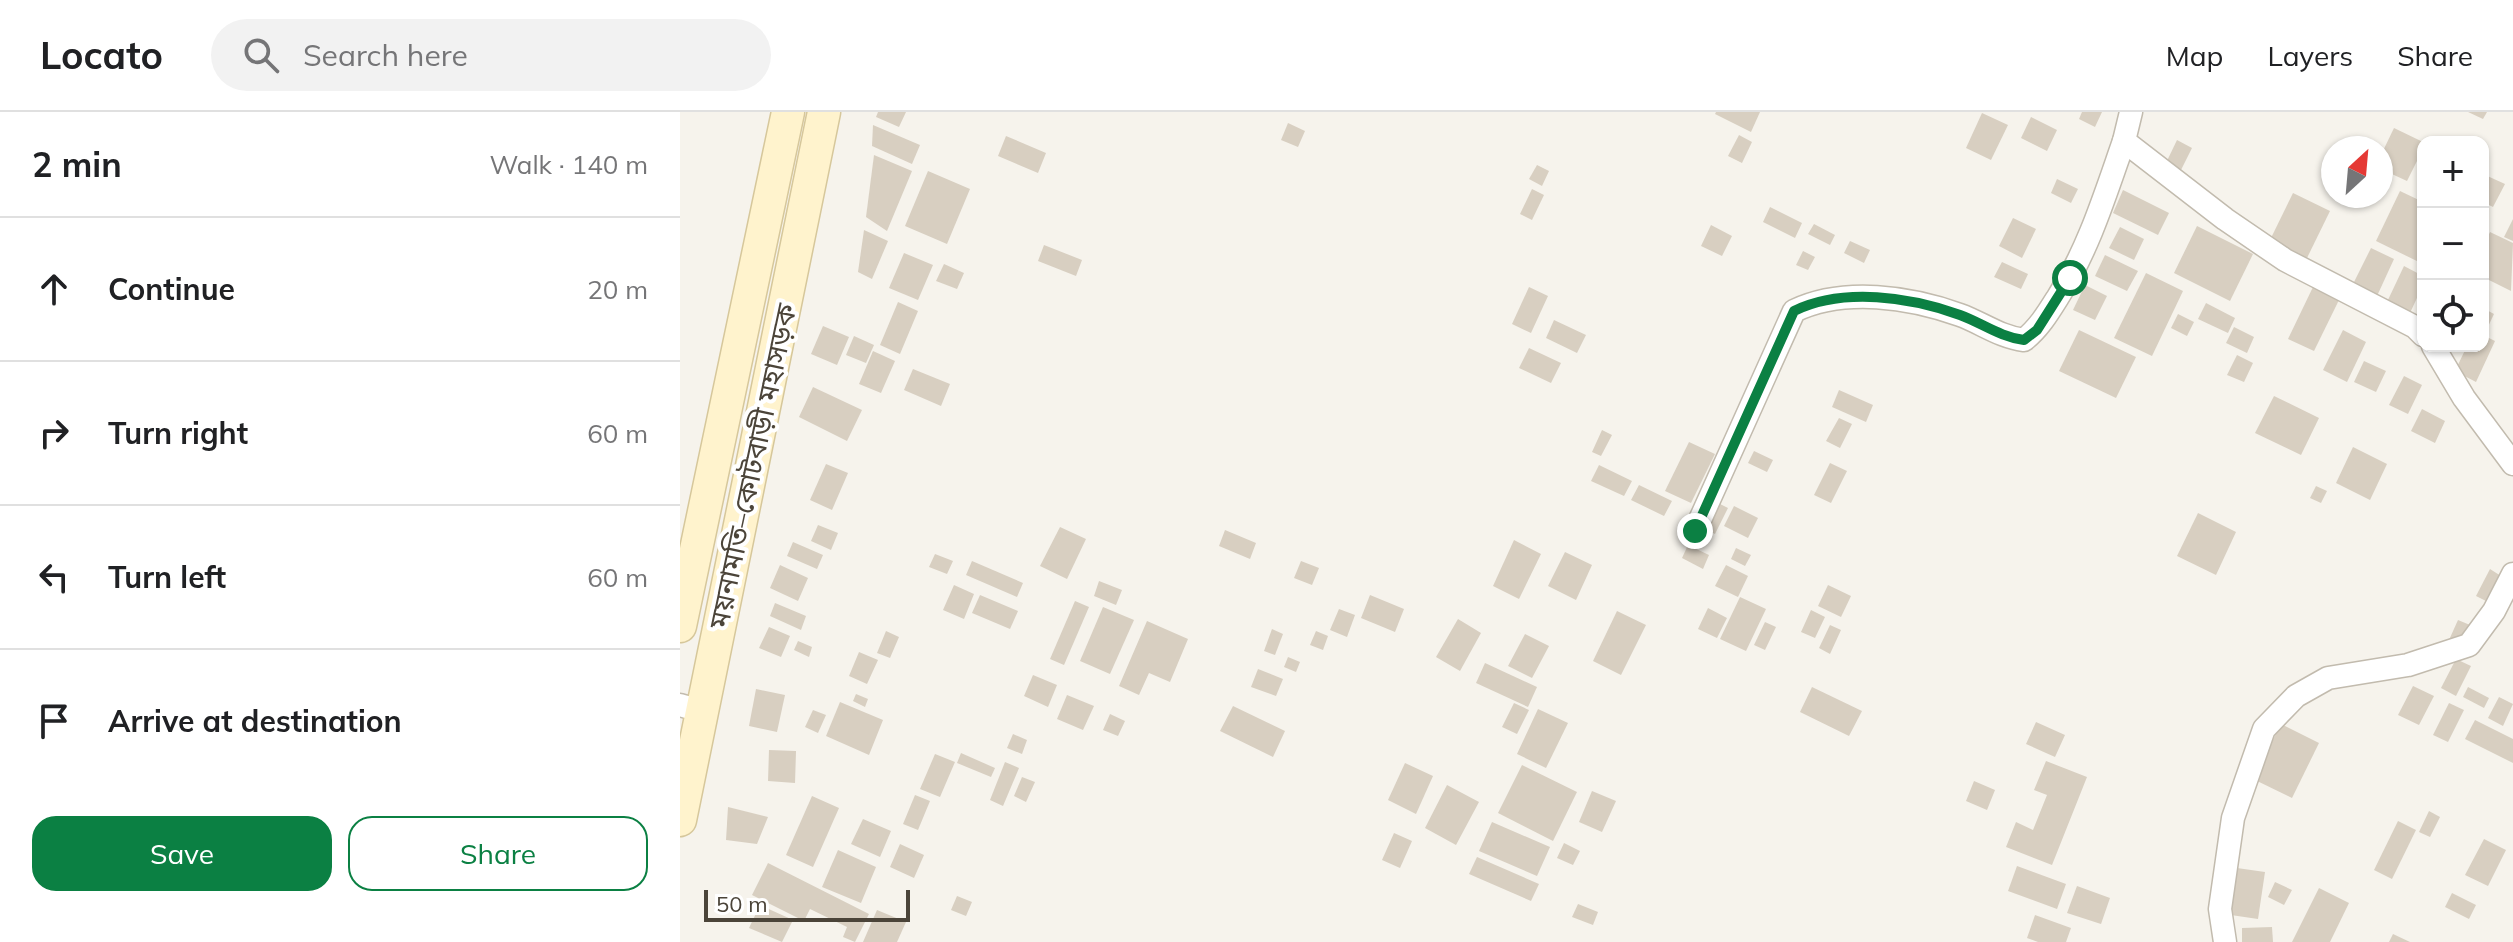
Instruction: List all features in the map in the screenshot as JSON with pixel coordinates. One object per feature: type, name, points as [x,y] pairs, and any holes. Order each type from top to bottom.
[{"type":"main road","name":"ময়নামতি–কোটবাড়ী মহাসড়ক","points":[[680,626],[788,112]]},
{"type":"main road","name":"ময়নামতি–কোটবাড়ী মহাসড়ক","points":[[680,820],[691,708],[824,112]]},
{"type":"street","points":[[1695,531],[1794,311],[1809,304],[1858,297],[1923,303],[1963,316],[2007,338],[2024,340],[2037,330],[2090,240],[2131,112]]},
{"type":"street","points":[[2124,141],[2225,219],[2285,260],[2417,329]]},
{"type":"street","points":[[2437,352],[2464,398],[2513,464]]},
{"type":"street","points":[[2225,942],[2220,909],[2233,818],[2264,729],[2296,696],[2328,678],[2408,665],[2469,645],[2494,611],[2513,574]]},
{"type":"building","points":[[878,112],[906,112],[899,127],[876,117]]},
{"type":"building","points":[[1716,112],[1760,112],[1751,132]]},
{"type":"building","points":[[2082,112],[2102,112],[2095,127],[2079,119]]},
{"type":"building","points":[[2468,112],[2487,112],[2483,119]]},
{"type":"building","points":[[1982,113],[2008,125],[1991,160],[1966,148]]},
{"type":"building","points":[[2031,117],[2057,130],[2047,151],[2021,138]]},
{"type":"building","points":[[1288,123],[1305,131],[1298,147],[1281,140]]},
{"type":"building","points":[[873,125],[920,145],[912,164],[872,146]]},
{"type":"building","points":[[2394,128],[2417,139],[2417,161],[2407,181],[2393,175],[2393,136],[2390,136]]},
{"type":"building","points":[[1739,135],[1752,142],[1742,163],[1728,156]]},
{"type":"building","points":[[1006,136],[1046,153],[1038,173],[998,156]]},
{"type":"building","points":[[2177,140],[2192,148],[2180,172],[2165,165]]},
{"type":"building","points":[[874,155],[912,171],[887,231],[866,217]]},
{"type":"building","points":[[1537,165],[1549,171],[1542,186],[1529,179]]},
{"type":"building","points":[[928,171],[970,189],[947,244],[905,226]]},
{"type":"building","points":[[2489,177],[2505,184],[2493,207],[2489,205]]},
{"type":"building","points":[[2057,179],[2078,189],[2071,203],[2051,193]]},
{"type":"building","points":[[1532,189],[1544,195],[1532,220],[1520,214]]},
{"type":"building","points":[[2123,190],[2169,213],[2158,235],[2113,213]]},
{"type":"building","points":[[2400,191],[2417,199],[2417,261],[2376,241]]},
{"type":"building","points":[[2293,193],[2330,211],[2307,258],[2270,240]]},
{"type":"building","points":[[1770,207],[1802,223],[1795,238],[1763,222]]},
{"type":"building","points":[[2013,218],[2036,229],[2022,258],[1999,246]]},
{"type":"building","points":[[2513,219],[2513,241],[2504,237]]},
{"type":"building","points":[[1814,224],[1835,235],[1830,245],[1808,234]]},
{"type":"building","points":[[1711,225],[1732,236],[1722,256],[1701,246]]},
{"type":"building","points":[[2197,226],[2253,254],[2230,301],[2174,273]]},
{"type":"building","points":[[2120,227],[2144,239],[2134,260],[2109,248]]},
{"type":"building","points":[[864,230],[888,241],[872,279],[858,272]]},
{"type":"building","points":[[2489,234],[2513,243],[2511,291],[2489,280]]},
{"type":"building","points":[[1850,241],[1870,250],[1864,263],[1844,253]]},
{"type":"building","points":[[1044,245],[1082,260],[1076,276],[1038,261]]},
{"type":"building","points":[[2371,248],[2394,259],[2377,296],[2353,284]]},
{"type":"building","points":[[1803,251],[1815,257],[1808,270],[1796,265]]},
{"type":"building","points":[[904,253],[933,265],[918,300],[889,288]]},
{"type":"building","points":[[2105,255],[2138,271],[2127,291],[2095,276]]},
{"type":"building","points":[[2002,262],[2028,274],[2021,289],[1994,277]]},
{"type":"building","points":[[944,264],[964,273],[957,289],[936,281]]},
{"type":"building","points":[[2404,266],[2417,273],[2417,298],[2410,313],[2387,302]]},
{"type":"building","points":[[2146,273],[2183,291],[2152,356],[2114,338]]},
{"type":"building","points":[[2085,285],[2107,296],[2095,320],[2073,310]]},
{"type":"building","points":[[1529,287],[1548,296],[1531,333],[1512,324]]},
{"type":"building","points":[[2313,287],[2339,300],[2314,351],[2288,339]]},
{"type":"building","points":[[898,302],[918,311],[900,354],[880,345]]},
{"type":"building","points":[[2206,303],[2235,318],[2228,333],[2198,319]]},
{"type":"building","points":[[2178,314],[2194,322],[2187,336],[2171,328]]},
{"type":"building","points":[[1554,320],[1586,335],[1577,353],[1546,338]]},
{"type":"building","points":[[823,326],[849,337],[837,365],[811,354]]},
{"type":"building","points":[[2234,327],[2254,337],[2247,353],[2226,343]]},
{"type":"building","points":[[2079,330],[2136,357],[2116,398],[2059,371]]},
{"type":"building","points":[[2343,330],[2366,342],[2347,382],[2323,370]]},
{"type":"building","points":[[854,336],[874,345],[866,363],[846,355]]},
{"type":"building","points":[[2489,338],[2495,341],[2476,382],[2455,371],[2464,352],[2489,352]]},
{"type":"building","points":[[1529,348],[1561,363],[1551,383],[1519,368]]},
{"type":"building","points":[[873,351],[895,361],[881,393],[859,384]]},
{"type":"building","points":[[2237,355],[2253,363],[2244,382],[2227,375]]},
{"type":"building","points":[[2364,361],[2386,371],[2376,392],[2354,382]]},
{"type":"building","points":[[913,369],[950,384],[941,406],[904,390]]},
{"type":"building","points":[[2404,376],[2422,385],[2408,414],[2389,405]]},
{"type":"building","points":[[813,387],[862,410],[847,441],[799,417]]},
{"type":"building","points":[[1839,390],[1873,405],[1866,422],[1832,407]]},
{"type":"building","points":[[2274,396],[2319,418],[2301,455],[2255,433]]},
{"type":"building","points":[[2422,409],[2445,421],[2435,443],[2411,431]]},
{"type":"building","points":[[1839,418],[1852,424],[1840,448],[1826,441]]},
{"type":"building","points":[[1602,430],[1612,435],[1601,456],[1592,452]]},
{"type":"building","points":[[1689,442],[1715,454],[1691,503],[1665,491]]},
{"type":"building","points":[[2353,447],[2387,464],[2370,500],[2336,483]]},
{"type":"building","points":[[1754,451],[1773,460],[1767,472],[1748,463]]},
{"type":"building","points":[[1830,463],[1847,471],[1831,503],[1814,495]]},
{"type":"building","points":[[826,464],[848,473],[832,510],[810,500]]},
{"type":"building","points":[[1599,465],[1632,481],[1624,496],[1591,481]]},
{"type":"building","points":[[1639,485],[1672,501],[1664,516],[1631,500]]},
{"type":"building","points":[[2316,486],[2327,491],[2321,503],[2310,498]]},
{"type":"building","points":[[1716,502],[1728,508],[1715,534],[1703,528]]},
{"type":"building","points":[[1734,506],[1758,518],[1748,538],[1724,526]]},
{"type":"building","points":[[2198,513],[2236,532],[2216,575],[2177,556]]},
{"type":"building","points":[[818,525],[838,533],[831,550],[811,541]]},
{"type":"building","points":[[1060,527],[1086,539],[1067,579],[1040,566]]},
{"type":"building","points":[[1225,530],[1256,543],[1250,559],[1219,546]]},
{"type":"building","points":[[1514,540],[1541,554],[1519,599],[1493,586]]},
{"type":"building","points":[[793,542],[823,555],[817,569],[787,556]]},
{"type":"building","points":[[1688,545],[1709,555],[1703,569],[1682,558]]},
{"type":"building","points":[[1736,548],[1751,555],[1745,566],[1731,559]]},
{"type":"building","points":[[1565,552],[1592,565],[1576,600],[1548,586]]},
{"type":"building","points":[[935,554],[953,561],[947,574],[929,567]]},
{"type":"building","points":[[972,561],[1023,583],[1017,597],[966,575]]},
{"type":"building","points":[[1301,561],[1319,568],[1312,585],[1294,578]]},
{"type":"building","points":[[780,565],[808,578],[798,601],[770,588]]},
{"type":"building","points":[[1726,565],[1748,576],[1738,597],[1715,586]]},
{"type":"building","points":[[2490,569],[2501,576],[2488,602],[2476,596]]},
{"type":"building","points":[[1099,581],[1122,590],[1116,605],[1094,596]]},
{"type":"building","points":[[954,585],[974,594],[964,619],[943,610]]},
{"type":"building","points":[[1828,585],[1851,596],[1841,617],[1818,606]]},
{"type":"building","points":[[980,595],[1018,611],[1010,629],[972,613]]},
{"type":"building","points":[[1370,595],[1404,609],[1395,632],[1361,618]]},
{"type":"building","points":[[1740,597],[1766,609],[1746,651],[1720,639]]},
{"type":"building","points":[[1075,601],[1089,607],[1064,665],[1050,659]]},
{"type":"building","points":[[775,603],[806,616],[801,630],[770,616]]},
{"type":"building","points":[[1103,607],[1134,620],[1110,674],[1080,661]]},
{"type":"building","points":[[1708,608],[1727,618],[1717,638],[1698,629]]},
{"type":"building","points":[[1339,609],[1355,615],[1347,637],[1330,630]]},
{"type":"building","points":[[1811,610],[1825,617],[1815,638],[1801,632]]},
{"type":"building","points":[[1617,611],[1646,625],[1621,675],[1593,661]]},
{"type":"building","points":[[1458,619],[1481,633],[1460,671],[1436,657]]},
{"type":"building","points":[[2458,620],[2470,625],[2460,646],[2449,640]]},
{"type":"building","points":[[1147,621],[1188,639],[1170,682],[1149,673],[1139,695],[1119,686]]},
{"type":"building","points":[[1765,622],[1776,627],[1765,650],[1754,645]]},
{"type":"building","points":[[1830,625],[1841,630],[1830,654],[1819,648]]},
{"type":"building","points":[[769,627],[790,636],[781,657],[759,648]]},
{"type":"building","points":[[1272,629],[1283,634],[1275,655],[1264,651]]},
{"type":"building","points":[[886,631],[899,637],[890,658],[877,653]]},
{"type":"building","points":[[1316,631],[1328,636],[1323,650],[1310,645]]},
{"type":"building","points":[[1525,634],[1549,646],[1532,678],[1508,666]]},
{"type":"building","points":[[798,641],[812,647],[809,657],[794,650]]},
{"type":"building","points":[[859,652],[878,660],[867,684],[849,676]]},
{"type":"building","points":[[1288,657],[1300,662],[1296,672],[1284,667]]},
{"type":"building","points":[[2456,659],[2471,666],[2456,696],[2441,688]]},
{"type":"building","points":[[1485,663],[1537,687],[1528,707],[1476,683]]},
{"type":"building","points":[[1258,669],[1283,679],[1276,696],[1251,687]]},
{"type":"building","points":[[1033,675],[1057,685],[1048,707],[1024,696]]},
{"type":"building","points":[[2413,686],[2434,696],[2419,725],[2398,715]]},
{"type":"building","points":[[1812,687],[1862,711],[1849,736],[1800,712]]},
{"type":"building","points":[[2468,687],[2489,698],[2484,708],[2463,697]]},
{"type":"building","points":[[756,689],[785,695],[777,732],[749,726]]},
{"type":"building","points":[[856,694],[868,699],[865,707],[853,701]]},
{"type":"building","points":[[1067,695],[1094,706],[1083,730],[1057,719]]},
{"type":"building","points":[[2499,697],[2513,704],[2503,726],[2488,718]]},
{"type":"building","points":[[840,702],[883,720],[869,755],[826,736]]},
{"type":"building","points":[[1514,703],[1529,710],[1517,734],[1502,727]]},
{"type":"building","points":[[2449,703],[2464,710],[2448,742],[2433,735]]},
{"type":"building","points":[[1233,706],[1285,731],[1273,757],[1220,731]]},
{"type":"building","points":[[1538,709],[1568,723],[1546,768],[1517,754]]},
{"type":"building","points":[[813,710],[826,715],[818,733],[805,727]]},
{"type":"building","points":[[1110,714],[1125,721],[1118,736],[1103,730]]},
{"type":"building","points":[[2475,720],[2513,739],[2513,763],[2465,739]]},
{"type":"building","points":[[2036,722],[2065,735],[2055,757],[2026,744]]},
{"type":"building","points":[[2281,724],[2319,743],[2292,798],[2253,779]]},
{"type":"building","points":[[1013,734],[1027,740],[1022,754],[1007,748]]},
{"type":"building","points":[[769,750],[796,751],[795,783],[768,781]]},
{"type":"building","points":[[961,753],[995,768],[991,777],[957,763]]},
{"type":"building","points":[[935,754],[955,762],[940,797],[920,789]]},
{"type":"building","points":[[2046,761],[2087,777],[2052,865],[2006,847],[2016,822],[2033,830],[2047,795],[2034,790]]},
{"type":"building","points":[[1005,762],[1019,768],[1003,806],[990,800]]},
{"type":"building","points":[[1405,763],[1433,776],[1416,814],[1388,800]]},
{"type":"building","points":[[1522,765],[1577,792],[1553,841],[1498,813]]},
{"type":"building","points":[[1022,777],[1035,782],[1026,802],[1014,796]]},
{"type":"building","points":[[1974,781],[1995,790],[1987,810],[1966,801]]},
{"type":"building","points":[[1447,785],[1479,802],[1456,845],[1425,828]]},
{"type":"building","points":[[1592,791],[1616,801],[1602,832],[1579,822]]},
{"type":"building","points":[[915,795],[930,801],[918,830],[903,824]]},
{"type":"building","points":[[812,796],[839,808],[813,867],[786,855]]},
{"type":"building","points":[[728,807],[768,817],[757,844],[726,840]]},
{"type":"building","points":[[2429,811],[2440,817],[2430,837],[2419,832]]},
{"type":"building","points":[[863,819],[891,831],[880,857],[851,844]]},
{"type":"building","points":[[2398,821],[2416,830],[2392,879],[2374,870]]},
{"type":"building","points":[[1492,822],[1550,847],[1537,876],[1479,851]]},
{"type":"building","points":[[1394,833],[1412,841],[1400,868],[1382,860]]},
{"type":"building","points":[[2484,839],[2506,850],[2488,886],[2465,875]]},
{"type":"building","points":[[1564,843],[1580,851],[1573,865],[1557,858]]},
{"type":"building","points":[[900,844],[924,855],[914,878],[890,867]]},
{"type":"building","points":[[838,850],[876,867],[861,903],[822,887]]},
{"type":"building","points":[[1477,857],[1539,884],[1531,901],[1469,874]]},
{"type":"building","points":[[768,863],[869,914],[855,942],[843,937],[847,927],[810,909],[804,921],[752,895]]},
{"type":"building","points":[[2017,866],[2066,884],[2057,909],[2008,891]]},
{"type":"building","points":[[2230,867],[2265,872],[2258,919],[2224,914]]},
{"type":"building","points":[[2275,882],[2292,890],[2284,905],[2268,897]]},
{"type":"building","points":[[2077,886],[2110,898],[2101,924],[2067,913]]},
{"type":"building","points":[[2319,888],[2349,903],[2330,942],[2292,942]]},
{"type":"building","points":[[2452,893],[2476,905],[2469,919],[2445,907]]},
{"type":"building","points":[[957,896],[972,902],[966,916],[951,910]]},
{"type":"building","points":[[1578,904],[1598,912],[1593,925],[1572,917]]},
{"type":"building","points":[[760,905],[793,920],[782,942],[749,928]]},
{"type":"building","points":[[877,910],[906,922],[897,942],[863,942]]},
{"type":"building","points":[[2035,915],[2071,928],[2066,942],[2038,942],[2027,938]]},
{"type":"building","points":[[2272,927],[2273,942],[2242,942],[2242,928]]},
{"type":"building","points":[[2393,934],[2410,942],[2389,942]]},
{"type":"route","points":[[1695,531],[1794,311],[1809,304],[1858,297],[1923,303],[1963,316],[2007,338],[2024,340],[2037,330],[2070,278]]}]
